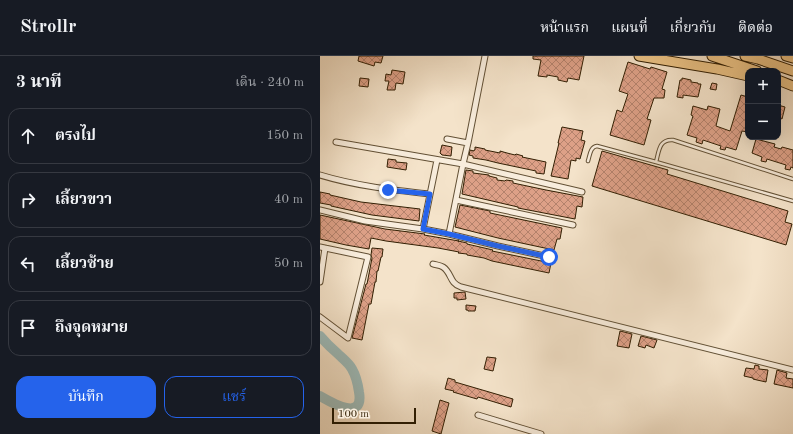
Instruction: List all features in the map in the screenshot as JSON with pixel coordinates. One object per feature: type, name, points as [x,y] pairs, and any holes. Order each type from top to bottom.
[{"type":"highway","points":[[639,56],[745,75]]},
{"type":"highway","points":[[712,56],[748,68]]},
{"type":"highway","points":[[745,56],[793,71]]},
{"type":"highway","points":[[786,56],[793,58]]},
{"type":"highway","points":[[781,81],[793,86]]},
{"type":"highway","points":[[781,86],[793,90]]},
{"type":"street","points":[[449,234],[485,56]]},
{"type":"street","points":[[447,139],[468,143]]},
{"type":"street","points":[[336,142],[463,164],[582,192]]},
{"type":"street","points":[[423,229],[437,160]]},
{"type":"street","points":[[320,175],[388,190],[430,194]]},
{"type":"street","points":[[456,200],[573,225]]},
{"type":"street","points":[[320,210],[365,221],[449,234],[549,257]]},
{"type":"street","points":[[320,282],[322,248],[368,257],[348,338],[320,317]]},
{"type":"street","points":[[433,264],[443,267],[453,282],[461,287],[793,370]]},
{"type":"street","points":[[478,415],[541,434]]},
{"type":"lane","points":[[656,162],[663,142],[673,140],[793,178]]},
{"type":"lane","points":[[588,161],[591,149],[597,146],[793,201]]},
{"type":"building","points":[[359,56],[383,56],[381,63],[375,62],[374,66],[358,61]]},
{"type":"building","points":[[533,56],[584,56],[579,80],[568,78],[567,82],[558,80],[558,77],[547,75],[547,77],[538,76],[541,60],[533,59]]},
{"type":"building","points":[[628,62],[650,69],[651,67],[667,72],[662,89],[665,90],[664,98],[654,98],[647,119],[651,120],[644,145],[610,135],[617,110],[622,112],[628,94],[619,91]]},
{"type":"building","points":[[392,70],[405,72],[403,84],[396,83],[395,90],[387,90],[389,81],[385,81],[386,74],[391,75]]},
{"type":"building","points":[[360,78],[369,79],[368,87],[359,86]]},
{"type":"building","points":[[682,78],[701,84],[698,97],[683,95],[683,98],[677,97],[680,80],[682,80]]},
{"type":"building","points":[[712,83],[717,84],[716,90],[710,89]]},
{"type":"building","points":[[741,95],[745,96],[745,132],[742,131],[736,150],[726,147],[725,150],[720,149],[721,146],[703,140],[702,144],[696,142],[697,138],[687,135],[693,116],[691,115],[693,106],[707,110],[708,106],[720,109],[716,126],[730,131]]},
{"type":"building","points":[[781,106],[785,107],[781,118]]},
{"type":"building","points":[[562,127],[583,131],[581,140],[585,141],[580,159],[576,158],[576,161],[571,160],[568,179],[551,176]]},
{"type":"building","points":[[756,140],[775,144],[774,147],[781,149],[782,147],[793,150],[793,168],[791,167],[790,170],[785,169],[786,165],[767,159],[766,162],[761,161],[762,157],[752,153]]},
{"type":"building","points":[[442,145],[452,147],[451,156],[442,155],[440,153]]},
{"type":"building","points":[[475,147],[500,153],[500,151],[516,154],[523,156],[522,157],[546,162],[544,174],[473,158],[473,156],[469,155],[470,150],[474,151]]},
{"type":"building","points":[[602,151],[668,170],[667,174],[788,211],[785,222],[792,224],[786,245],[592,186]]},
{"type":"building","points":[[388,159],[396,160],[396,162],[407,163],[406,170],[387,167]]},
{"type":"building","points":[[466,170],[473,171],[473,173],[489,175],[497,178],[497,180],[513,181],[513,183],[583,197],[582,207],[577,206],[575,219],[518,208],[462,194]]},
{"type":"building","points":[[320,192],[361,202],[420,209],[419,221],[372,215],[320,203]]},
{"type":"building","points":[[460,205],[490,211],[490,213],[562,228],[560,239],[557,239],[554,250],[455,227]]},
{"type":"building","points":[[320,215],[385,229],[425,234],[424,235],[459,241],[493,250],[492,251],[551,263],[549,273],[458,253],[459,252],[371,238],[369,249],[320,239]]},
{"type":"building","points":[[372,248],[383,249],[371,304],[369,304],[362,340],[352,338],[367,284],[372,258]]},
{"type":"building","points":[[465,292],[466,299],[457,300],[457,298],[454,298],[454,293]]},
{"type":"building","points":[[466,305],[476,306],[475,311],[466,310]]},
{"type":"building","points":[[620,331],[632,334],[629,348],[617,346]]},
{"type":"building","points":[[641,336],[657,340],[654,348],[646,345],[645,348],[638,346]]},
{"type":"building","points":[[487,357],[496,358],[493,371],[484,369]]},
{"type":"building","points":[[755,365],[759,366],[759,369],[768,370],[766,382],[744,376],[746,368],[754,369]]},
{"type":"building","points":[[777,370],[787,373],[786,378],[793,379],[793,388],[774,384]]},
{"type":"building","points":[[448,378],[455,380],[455,382],[513,399],[511,407],[478,397],[477,399],[445,389]]},
{"type":"building","points":[[440,400],[449,403],[441,434],[432,431]]},
{"type":"waterway","points":[[320,336],[351,367],[357,383],[359,401],[357,406],[346,408],[332,403],[320,396]]},
{"type":"route","points":[[388,190],[430,194],[423,229],[549,257]]}]
